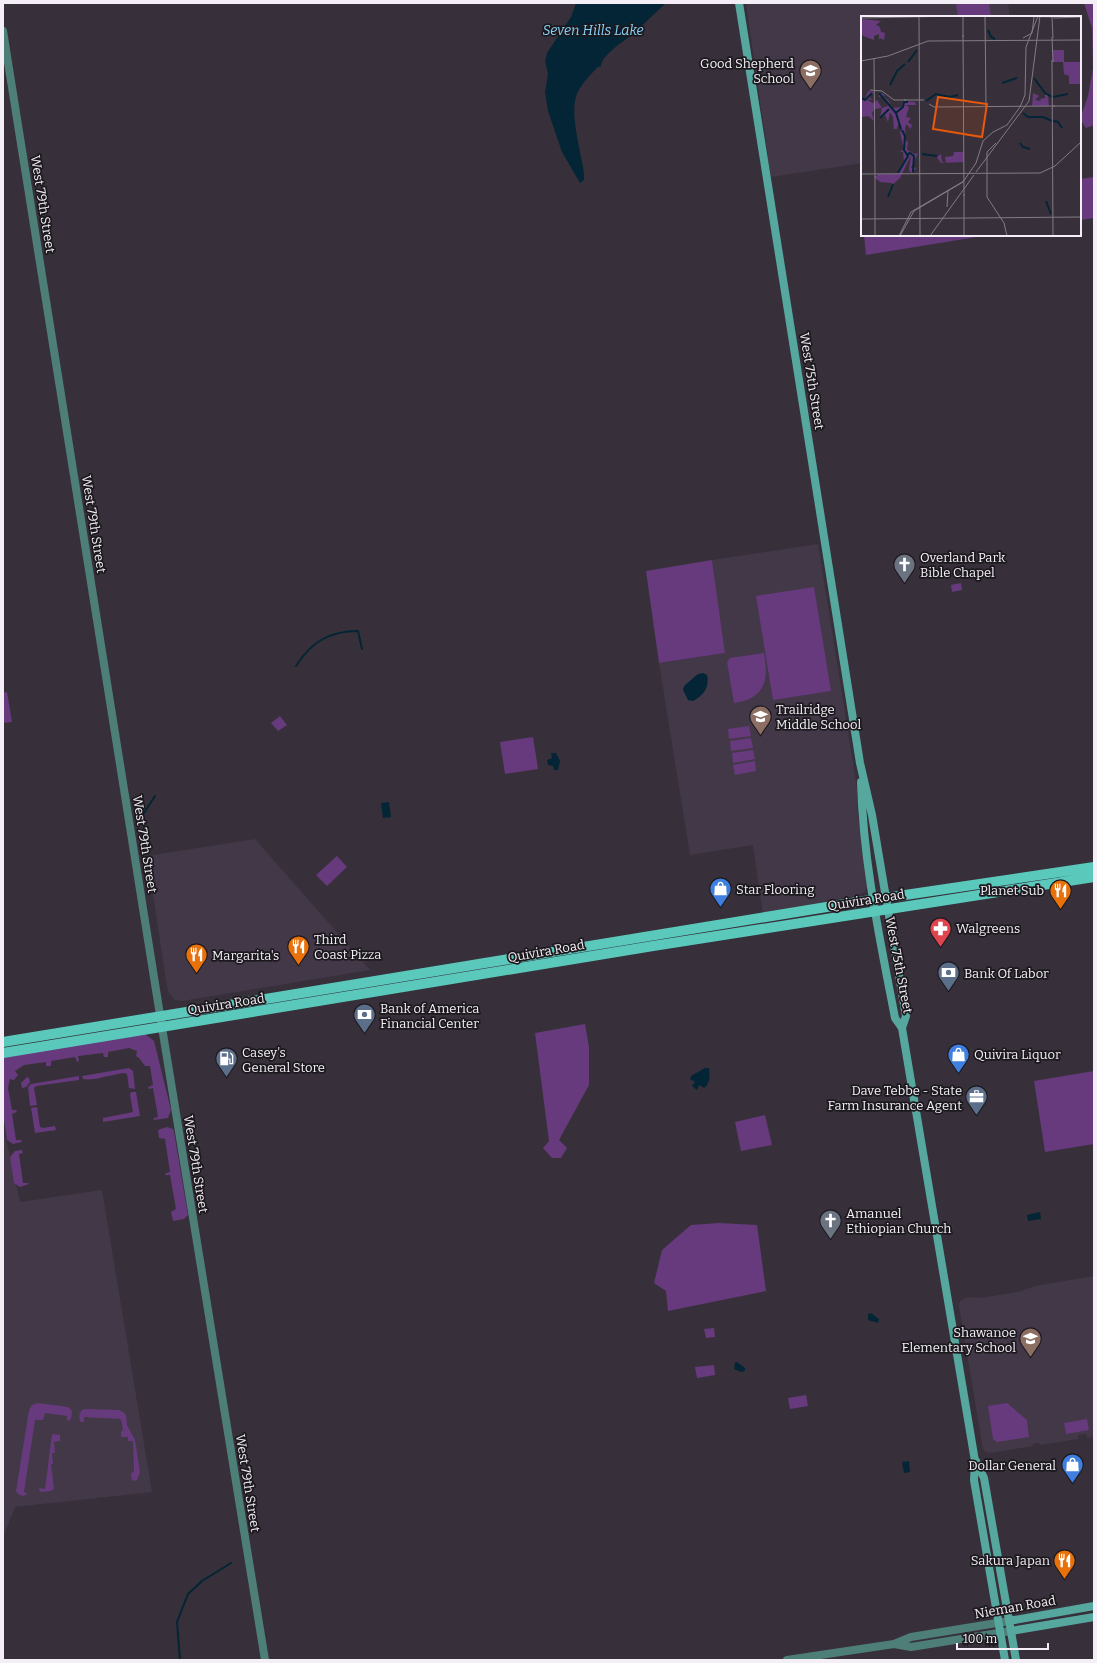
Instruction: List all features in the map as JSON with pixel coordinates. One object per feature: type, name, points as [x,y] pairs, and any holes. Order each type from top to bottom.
[{"type":"main road","name":"West 75th Street","points":[[739,3],[860,763],[872,815],[906,1016],[902,1028]]},
{"type":"main road","name":"West 75th Street","points":[[860,763],[862,816],[876,912],[895,1018],[902,1028],[976,1460],[984,1478],[1016,1660]]},
{"type":"main road","name":"Quivira Road","points":[[3,1042],[886,898],[1094,867]]},
{"type":"main road","name":"Quivira Road","points":[[3,1053],[646,947],[1094,877]]},
{"type":"main road","points":[[986,883],[987,894]]},
{"type":"main road","name":"West 75th Street","points":[[976,1460],[974,1480],[1005,1660]]},
{"type":"main road","name":"Nieman Road","points":[[1009,1621],[1094,1606]]},
{"type":"main road","name":"Nieman Road","points":[[1011,1631],[1094,1617]]},
{"type":"street","name":"West 79th Street","points":[[3,31],[160,1016],[265,1660]]},
{"type":"street","name":"Nieman Road","points":[[787,1660],[894,1644],[911,1637],[1009,1621]]},
{"type":"street","name":"Nieman Road","points":[[894,1644],[911,1647],[1011,1631]]},
{"type":"shaded area","name":"Good Shepherd School","points":[[746,3],[1008,3],[1010,16],[861,16],[861,163],[771,177]]},
{"type":"shaded area","points":[[956,3],[989,3],[991,16],[958,16]]},
{"type":"shaded area","points":[[1084,3],[1094,3],[1094,125],[1086,128],[1081,120],[1081,116],[1088,96],[1093,68],[1092,28]]},
{"type":"shaded area","points":[[1094,177],[1094,218],[1081,220],[1081,179]]},
{"type":"shaded area","points":[[864,236],[983,236],[866,255]]},
{"type":"shaded area","name":"Trailridge Middle School","points":[[818,544],[857,788],[858,817],[868,884],[865,892],[855,896],[841,898],[817,905],[763,914],[753,845],[690,855],[659,663],[725,653],[712,560]]},
{"type":"shaded area","points":[[712,560],[725,653],[659,663],[646,571]]},
{"type":"shaded area","points":[[961,583],[962,590],[952,592],[951,585]]},
{"type":"shaded area","points":[[814,587],[831,691],[773,700],[756,596]]},
{"type":"shaded area","points":[[764,653],[766,673],[760,690],[756,695],[749,699],[734,703],[727,662],[730,658]]},
{"type":"shaded area","points":[[7,692],[12,722],[3,723],[3,693]]},
{"type":"shaded area","points":[[280,716],[287,725],[278,731],[271,723]]},
{"type":"shaded area","points":[[749,726],[751,736],[729,739],[728,729]]},
{"type":"shaded area","points":[[533,737],[538,769],[505,774],[500,742]]},
{"type":"shaded area","points":[[751,738],[753,748],[731,751],[730,741]]},
{"type":"shaded area","points":[[753,750],[755,759],[733,763],[732,753]]},
{"type":"shaded area","points":[[755,761],[756,771],[735,775],[733,765]]},
{"type":"shaded area","points":[[255,839],[370,970],[182,1001],[175,1000],[168,992],[147,856]]},
{"type":"shaded area","points":[[337,856],[347,867],[327,886],[316,875]]},
{"type":"shaded area","points":[[585,1024],[589,1047],[589,1085],[559,1140],[567,1148],[561,1158],[552,1158],[543,1148],[549,1141],[535,1033]]},
{"type":"shaded area","points":[[145,1034],[154,1041],[171,1110],[168,1118],[153,1120],[154,1118],[158,1117],[153,1088],[149,1089],[148,1087],[153,1085],[150,1066],[145,1066],[136,1056],[137,1051],[129,1048],[108,1052],[108,1057],[104,1057],[103,1053],[78,1056],[79,1061],[77,1062],[75,1057],[51,1061],[51,1066],[46,1066],[46,1062],[24,1065],[15,1071],[18,1075],[14,1080],[10,1079],[8,1088],[12,1110],[16,1110],[17,1112],[12,1114],[16,1140],[21,1140],[22,1142],[13,1144],[7,1140],[3,1114],[3,1056]]},
{"type":"shaded area","points":[[129,1068],[133,1071],[135,1089],[129,1088],[127,1074],[124,1073],[92,1079],[83,1079],[82,1076]]},
{"type":"shaded area","points":[[1094,1071],[1094,1144],[1045,1152],[1034,1081]]},
{"type":"shaded area","points":[[79,1076],[79,1080],[36,1086],[34,1088],[37,1105],[30,1106],[28,1087],[31,1084]]},
{"type":"shaded area","points":[[27,1077],[29,1078],[30,1082],[26,1087],[22,1088],[21,1083]]},
{"type":"shaded area","points":[[131,1092],[136,1092],[140,1116],[103,1122],[103,1118],[133,1112],[130,1095]]},
{"type":"shaded area","points":[[37,1107],[40,1127],[55,1126],[56,1130],[35,1133],[31,1108]]},
{"type":"shaded area","points":[[765,1115],[772,1145],[741,1151],[735,1122]]},
{"type":"shaded area","points":[[3,1125],[20,1202],[102,1190],[152,1492],[15,1507],[3,1537]]},
{"type":"shaded area","points":[[167,1127],[173,1129],[174,1132],[188,1215],[184,1219],[173,1221],[171,1212],[176,1209],[170,1175],[165,1175],[166,1173],[170,1172],[165,1139],[159,1138],[158,1130]]},
{"type":"shaded area","points":[[22,1150],[23,1153],[19,1154],[23,1183],[29,1184],[20,1187],[14,1183],[10,1157],[15,1151]]},
{"type":"shaded area","points":[[719,1223],[757,1225],[766,1291],[668,1311],[666,1291],[654,1283],[662,1250],[691,1225]]},
{"type":"shaded area","name":"Shawanoe Elementary School","points":[[1094,1276],[1094,1436],[1087,1438],[1086,1434],[1078,1435],[1078,1439],[1040,1445],[1039,1443],[1033,1444],[1033,1446],[991,1453],[986,1452],[983,1449],[959,1306],[960,1301],[968,1297],[980,1298],[1018,1292],[1035,1286]]},
{"type":"shaded area","points":[[714,1328],[715,1337],[706,1338],[704,1329]]},
{"type":"shaded area","points":[[714,1365],[715,1375],[697,1378],[695,1367]]},
{"type":"shaded area","points":[[806,1395],[808,1406],[790,1409],[788,1398]]},
{"type":"shaded area","points":[[38,1403],[68,1407],[72,1411],[71,1419],[68,1421],[67,1416],[45,1413],[43,1420],[35,1420],[24,1492],[28,1494],[23,1496],[18,1494],[16,1491],[29,1410],[32,1405]]},
{"type":"shaded area","points":[[1007,1403],[1027,1420],[1029,1437],[997,1442],[993,1439],[988,1406]]},
{"type":"shaded area","points":[[84,1409],[119,1410],[126,1415],[127,1425],[135,1440],[140,1472],[137,1480],[132,1481],[131,1473],[134,1472],[133,1441],[128,1441],[128,1437],[121,1437],[121,1432],[123,1430],[121,1419],[84,1417],[84,1422],[81,1422],[80,1415],[81,1411]]},
{"type":"shaded area","points":[[1087,1419],[1089,1430],[1066,1434],[1064,1423]]},
{"type":"shaded area","points":[[52,1434],[60,1435],[60,1441],[54,1442],[55,1453],[52,1453],[53,1464],[51,1464],[54,1489],[51,1491],[40,1492],[39,1488],[45,1489]]},
{"type":"water","name":"Seven Hills Lake","points":[[576,3],[666,3],[634,33],[605,57],[601,66],[598,67],[583,83],[577,94],[574,111],[576,132],[584,173],[584,180],[580,183],[562,152],[548,111],[545,92],[548,74],[545,61],[547,53],[571,17]]},
{"type":"water","points":[[703,673],[707,675],[708,679],[705,691],[700,697],[693,701],[688,700],[683,690],[684,686],[698,674]]},
{"type":"water","points":[[551,753],[556,753],[560,761],[558,770],[554,770],[553,766],[548,765],[547,760],[552,758]]},
{"type":"water","points":[[389,802],[391,817],[383,818],[381,803]]},
{"type":"water","points":[[705,1068],[709,1068],[708,1082],[704,1088],[699,1085],[697,1090],[692,1086],[695,1082],[690,1079],[691,1076]]},
{"type":"water","points":[[1040,1212],[1041,1219],[1028,1221],[1027,1215]]},
{"type":"water","points":[[871,1313],[879,1319],[878,1323],[868,1320],[868,1314]]},
{"type":"water","points":[[735,1362],[745,1368],[745,1371],[741,1372],[734,1369]]},
{"type":"water","points":[[909,1461],[910,1472],[904,1473],[902,1462]]},
{"type":"waterway","points":[[296,666],[308,650],[315,644],[339,633],[358,631],[362,649]]},
{"type":"waterway","points":[[142,816],[155,796]]},
{"type":"waterway","points":[[180,1660],[177,1622],[188,1594],[202,1581],[231,1563]]},
{"type":"place","name":"Good Shepherd School","points":[[810,90]]},
{"type":"place","name":"Overland Park Bible Chapel","points":[[905,584]]},
{"type":"place","name":"Trailridge Middle School","points":[[760,736]]},
{"type":"place","name":"Star Flooring","points":[[721,908]]},
{"type":"place","name":"Planet Sub","points":[[1060,910]]},
{"type":"place","name":"Walgreens","points":[[940,948]]},
{"type":"place","name":"Third Coast Pizza","points":[[298,966]]},
{"type":"place","name":"Margarita's","points":[[196,974]]},
{"type":"place","name":"Bank Of Labor","points":[[948,992]]},
{"type":"place","name":"Bank of America Financial Center","points":[[364,1034]]},
{"type":"place","name":"Quivira Liquor","points":[[958,1074]]},
{"type":"place","name":"Casey's General Store","points":[[227,1078]]},
{"type":"place","name":"Dave Tebbe - State Farm Insurance Agent","points":[[977,1116]]},
{"type":"place","name":"Amanuel Ethiopian Church","points":[[830,1240]]},
{"type":"place","name":"Shawanoe Elementary School","points":[[1031,1358]]},
{"type":"place","name":"Dollar General","points":[[1072,1484]]},
{"type":"place","name":"Sakura Japan","points":[[1065,1580]]}]
